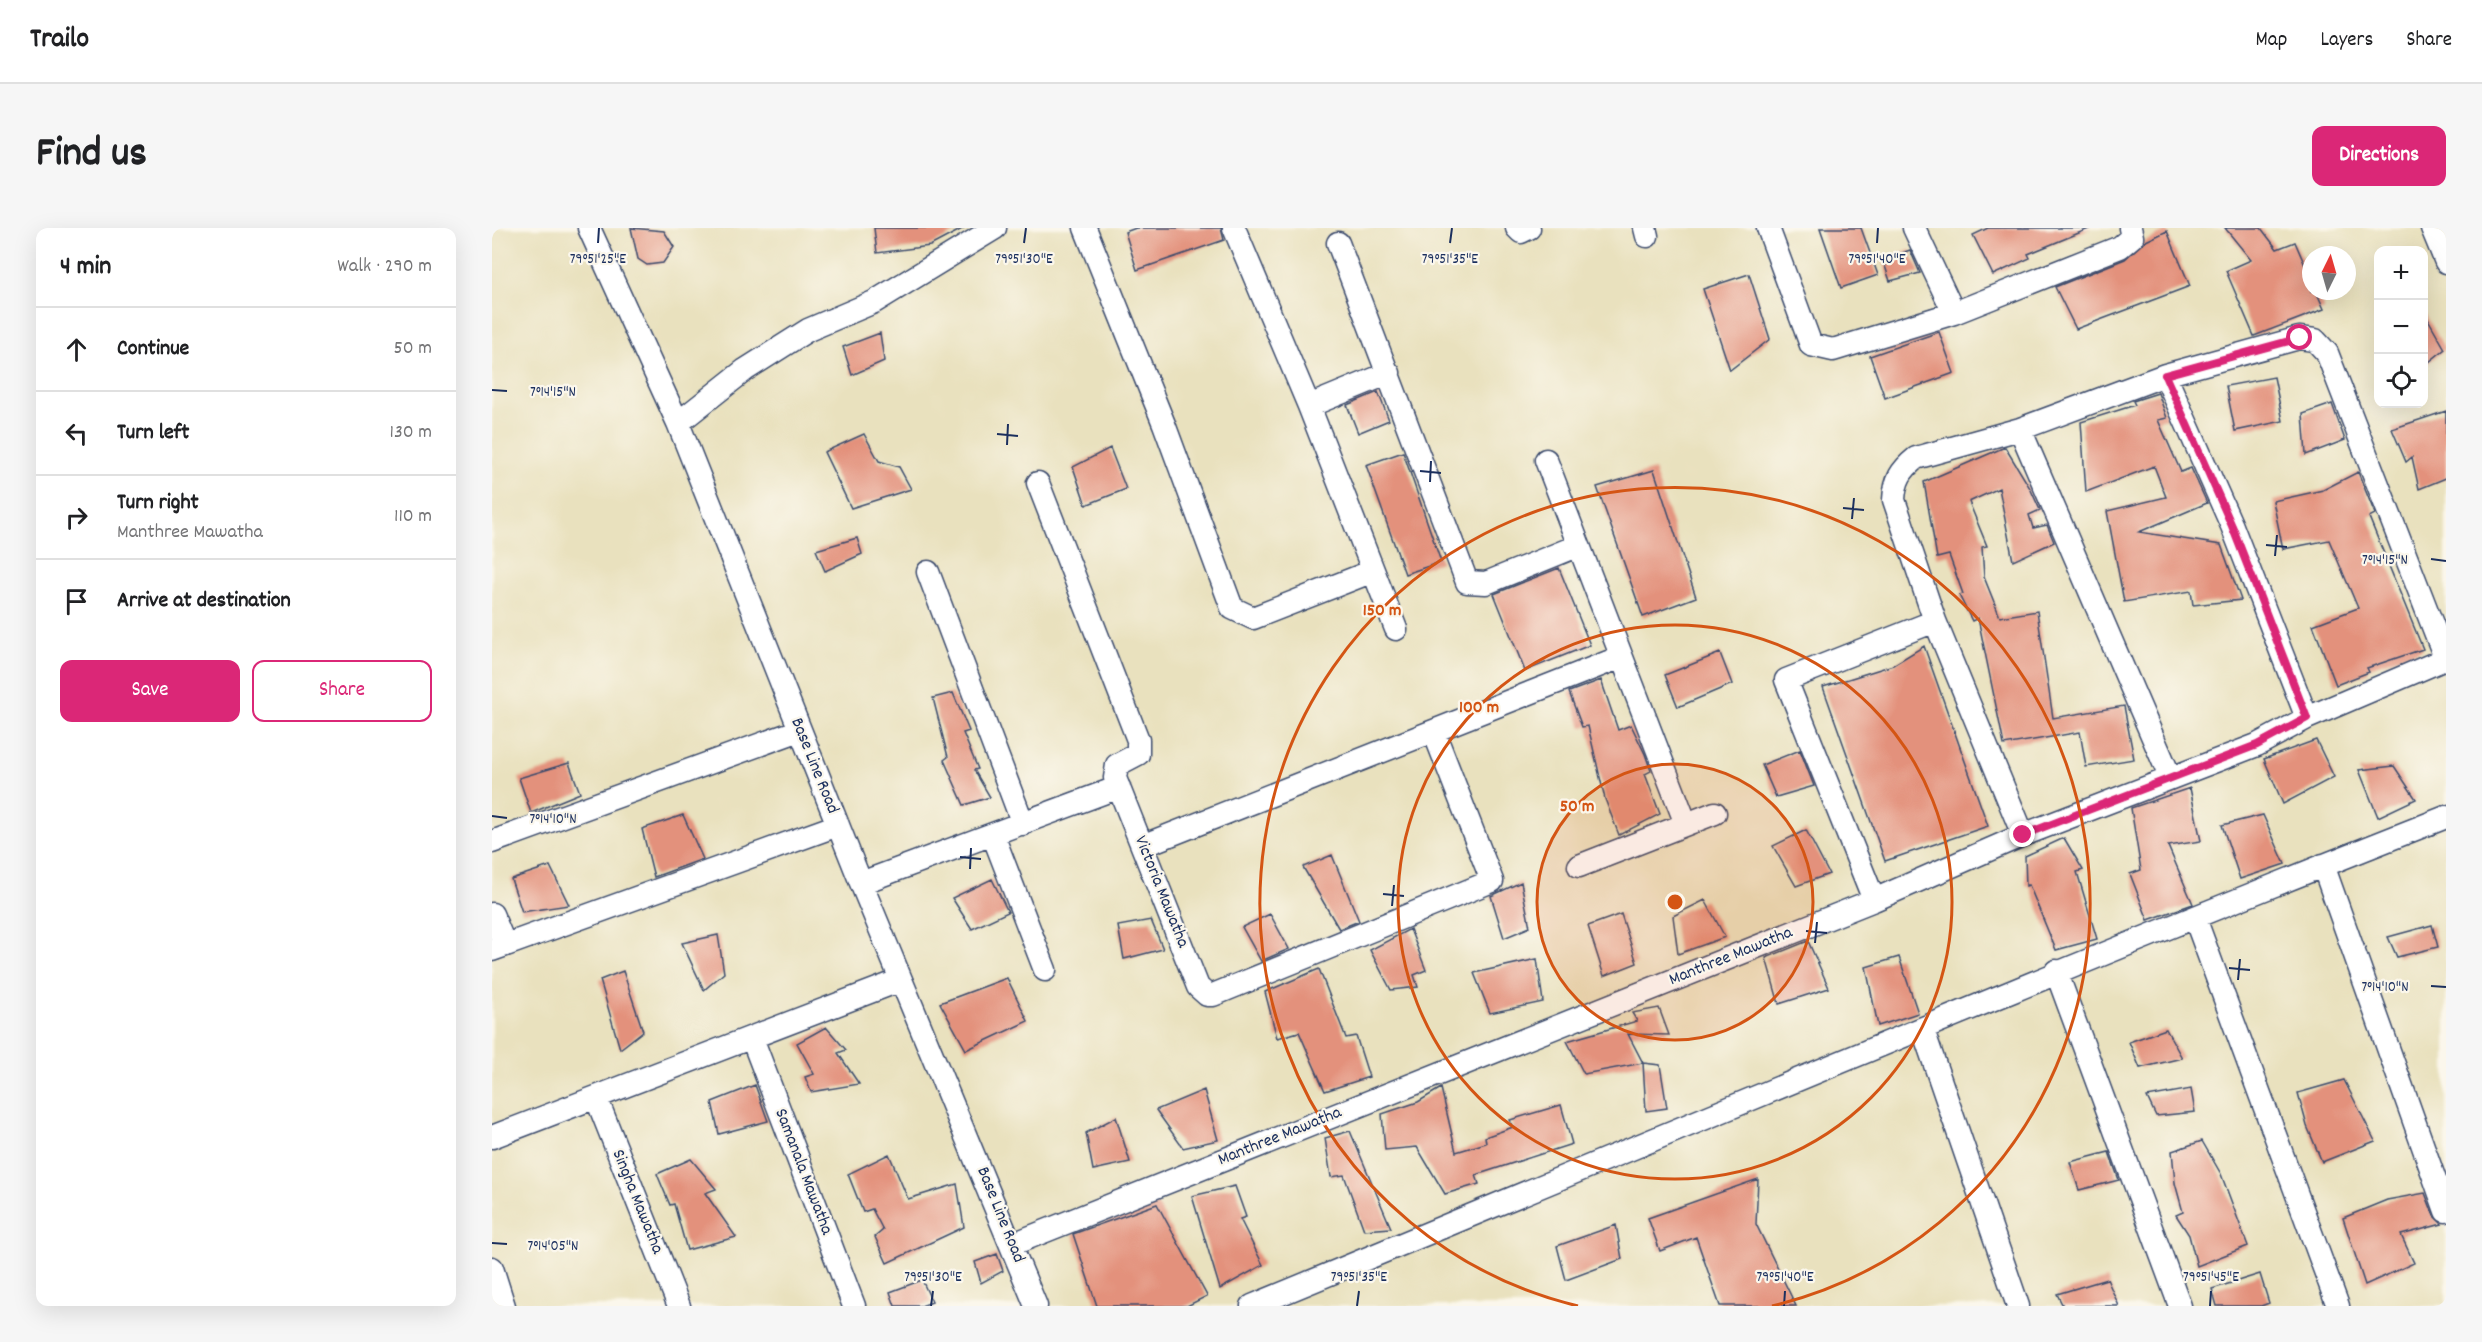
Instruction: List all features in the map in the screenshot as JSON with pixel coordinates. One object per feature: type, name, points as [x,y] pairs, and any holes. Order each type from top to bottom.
[{"type":"street","name":"Base Line Road","points":[[589,228],[678,423],[861,883],[1013,1244],[1036,1306]]},
{"type":"street","points":[[678,423],[746,370],[808,330],[874,302],[995,228]]},
{"type":"street","points":[[1085,228],[1164,424],[1232,608],[1253,618],[1373,571]]},
{"type":"street","points":[[1234,228],[1309,406],[1396,629]]},
{"type":"street","points":[[1516,228],[1521,232],[1529,228]]},
{"type":"street","points":[[1768,228],[1811,345],[1833,350],[1954,313],[2120,247],[2132,237],[2130,228]]},
{"type":"street","points":[[1914,228],[1954,313]]},
{"type":"street","points":[[2432,228],[2446,262]]},
{"type":"street","points":[[1338,243],[1467,582],[1486,584],[1577,546]]},
{"type":"street","points":[[2023,835],[1935,621],[1894,500],[1895,482],[1905,467],[1916,458],[2020,429],[2165,375],[2300,338],[2315,340],[2327,353],[2446,660]]},
{"type":"street","points":[[1309,406],[1389,373]]},
{"type":"street","points":[[2165,375],[2232,526],[2307,718]]},
{"type":"street","points":[[2020,429],[2170,777]]},
{"type":"street","points":[[1546,460],[1577,546],[1686,824]]},
{"type":"street","points":[[861,883],[1119,787],[1115,777],[1118,765],[1138,754],[1138,740],[1038,483]]},
{"type":"street","points":[[928,572],[1023,824]]},
{"type":"street","points":[[1874,900],[1786,680],[1935,621]]},
{"type":"street","points":[[1142,846],[1621,657]]},
{"type":"street","name":"Manthree Mawatha","points":[[1013,1244],[1874,900],[2023,835],[2257,745],[2307,718],[2446,660]]},
{"type":"street","points":[[492,842],[800,730]]},
{"type":"street","name":"Victoria Mawatha","points":[[1119,787],[1198,987],[1207,994],[1213,995],[1492,881],[1434,732]]},
{"type":"street","points":[[1579,866],[1715,813]]},
{"type":"street","points":[[1252,1306],[1923,1030],[2056,971],[2446,817]]},
{"type":"street","points":[[492,914],[499,947],[838,825]]},
{"type":"street","points":[[993,835],[1045,970]]},
{"type":"street","points":[[2323,865],[2446,1211]]},
{"type":"street","points":[[2195,918],[2338,1306]]},
{"type":"street","points":[[2056,971],[2180,1306]]},
{"type":"street","points":[[492,1137],[901,980]]},
{"type":"street","points":[[1923,1030],[2018,1306]]},
{"type":"street","name":"Samanala Mawatha","points":[[752,1038],[854,1306]]},
{"type":"street","name":"Singha Mawatha","points":[[596,1097],[679,1306]]},
{"type":"street","points":[[492,1268],[504,1306]]},
{"type":"building","points":[[631,228],[664,231],[674,247],[663,263],[647,265],[638,259]]},
{"type":"building","points":[[874,228],[964,228],[930,246],[877,253]]},
{"type":"building","points":[[1136,228],[1221,228],[1224,240],[1137,270],[1125,232]]},
{"type":"building","points":[[1820,228],[1861,228],[1878,275],[1841,288]]},
{"type":"building","points":[[1988,228],[2091,228],[2028,254],[2030,258],[1993,275],[1973,235]]},
{"type":"building","points":[[2225,228],[2261,228],[2277,249],[2295,242],[2302,258],[2302,300],[2320,300],[2324,309],[2254,336],[2226,271],[2251,260]]},
{"type":"building","points":[[2167,231],[2190,286],[2076,329],[2055,287],[2125,259],[2144,242]]},
{"type":"building","points":[[1910,250],[1920,273],[1890,281],[1883,260]]},
{"type":"building","points":[[1749,274],[1770,339],[1730,370],[1703,289]]},
{"type":"building","points":[[2428,319],[2445,349],[2428,363]]},
{"type":"building","points":[[1939,332],[1954,373],[1885,398],[1870,356]]},
{"type":"building","points":[[880,333],[884,361],[852,375],[843,347]]},
{"type":"building","points":[[2274,377],[2283,421],[2235,431],[2226,386]]},
{"type":"building","points":[[1378,392],[1389,420],[1358,433],[1347,405]]},
{"type":"building","points":[[2158,393],[2167,418],[2158,420],[2181,472],[2191,468],[2207,503],[2139,532],[2221,545],[2241,600],[2193,605],[2191,591],[2124,602],[2107,511],[2166,497],[2154,466],[2086,492],[2081,422],[2135,405],[2133,401]]},
{"type":"building","points":[[2332,404],[2345,440],[2306,455],[2303,414]]},
{"type":"building","points":[[2446,411],[2446,478],[2419,489],[2412,457],[2406,462],[2392,429]]},
{"type":"building","points":[[864,434],[879,461],[899,467],[911,489],[851,508],[824,452]]},
{"type":"building","points":[[2005,447],[2030,488],[2040,510],[2029,515],[2033,528],[2047,525],[2054,542],[2013,561],[1999,488],[1969,502],[1987,546],[1982,547],[1984,577],[2000,617],[2037,611],[2053,718],[2124,706],[2134,759],[2086,767],[2080,732],[2004,745],[1978,618],[1972,621],[1959,595],[1963,594],[1949,555],[1937,558],[1924,482]]},
{"type":"building","points":[[1110,448],[1126,489],[1086,505],[1073,467]]},
{"type":"building","points":[[1403,452],[1441,562],[1405,574],[1366,465]]},
{"type":"building","points":[[1654,470],[1696,597],[1643,617],[1597,487]]},
{"type":"building","points":[[2358,472],[2375,514],[2369,517],[2423,649],[2367,668],[2369,672],[2336,685],[2313,625],[2358,608],[2329,540],[2283,549],[2273,501],[2323,490]]},
{"type":"building","points":[[857,538],[862,554],[825,571],[816,550]]},
{"type":"building","points":[[1559,568],[1590,645],[1525,671],[1494,594]]},
{"type":"building","points":[[1924,646],[1988,826],[1885,861],[1823,687],[1893,665]]},
{"type":"building","points":[[1720,653],[1732,684],[1678,707],[1665,675]]},
{"type":"building","points":[[1601,680],[1618,730],[1631,725],[1645,754],[1651,771],[1645,774],[1660,814],[1619,835],[1605,799],[1588,726],[1582,727],[1569,692]]},
{"type":"building","points":[[953,693],[969,731],[963,733],[978,769],[974,770],[990,797],[964,805],[944,760],[948,757],[933,698]]},
{"type":"building","points":[[2316,740],[2334,777],[2283,804],[2264,759]]},
{"type":"building","points":[[1800,750],[1814,786],[1776,797],[1762,765]]},
{"type":"building","points":[[569,763],[580,793],[531,813],[519,778]]},
{"type":"building","points":[[2394,766],[2416,799],[2378,817],[2359,770]]},
{"type":"building","points":[[2190,788],[2201,841],[2168,846],[2193,904],[2148,920],[2130,874],[2141,870],[2131,808]]},
{"type":"building","points":[[683,815],[703,859],[654,877],[642,829]]},
{"type":"building","points":[[2263,815],[2285,864],[2240,879],[2222,825]]},
{"type":"building","points":[[1806,830],[1829,874],[1796,886],[1773,846]]},
{"type":"building","points":[[2064,838],[2083,870],[2077,872],[2097,939],[2056,950],[2029,885],[2026,886],[2025,856]]},
{"type":"building","points":[[1332,855],[1359,921],[1339,929],[1303,867]]},
{"type":"building","points":[[550,866],[569,905],[522,912],[511,879]]},
{"type":"building","points":[[992,879],[1008,912],[972,929],[952,898]]},
{"type":"building","points":[[1521,882],[1530,927],[1504,938],[1491,896]]},
{"type":"building","points":[[1705,900],[1725,937],[1678,954],[1673,916]]},
{"type":"building","points":[[1270,914],[1289,949],[1261,961],[1242,927]]},
{"type":"building","points":[[1621,914],[1637,963],[1604,976],[1588,926]]},
{"type":"building","points":[[1151,920],[1163,949],[1124,959],[1118,926]]},
{"type":"building","points":[[2432,925],[2438,947],[2397,957],[2388,937]]},
{"type":"building","points":[[1410,929],[1426,970],[1414,975],[1418,987],[1391,990],[1370,950]]},
{"type":"building","points":[[718,935],[724,973],[704,990],[682,943]]},
{"type":"building","points":[[1808,941],[1829,988],[1779,1004],[1766,958]]},
{"type":"building","points":[[1899,957],[1918,1013],[1878,1026],[1866,967]]},
{"type":"building","points":[[1537,959],[1543,1002],[1490,1013],[1474,973]]},
{"type":"building","points":[[1319,969],[1346,1038],[1356,1036],[1369,1077],[1325,1091],[1299,1032],[1277,1038],[1265,992]]},
{"type":"building","points":[[623,971],[643,1031],[620,1049],[600,980]]},
{"type":"building","points":[[1007,978],[1028,1021],[966,1050],[940,1003]]},
{"type":"building","points":[[1659,1008],[1669,1035],[1628,1034],[1643,1063],[1584,1074],[1567,1041],[1637,1021],[1632,1013]]},
{"type":"building","points":[[826,1027],[846,1050],[838,1053],[859,1084],[811,1092],[805,1077],[814,1074],[797,1043]]},
{"type":"building","points":[[2166,1029],[2182,1058],[2140,1068],[2129,1042]]},
{"type":"building","points":[[1643,1063],[1660,1065],[1667,1108],[1646,1111]]},
{"type":"building","points":[[2344,1080],[2375,1141],[2322,1162],[2307,1126],[2298,1093]]},
{"type":"building","points":[[755,1085],[768,1121],[719,1134],[712,1102]]},
{"type":"building","points":[[1441,1088],[1456,1152],[1486,1143],[1485,1137],[1513,1127],[1510,1120],[1561,1105],[1572,1144],[1476,1175],[1479,1184],[1445,1194],[1417,1147],[1385,1150],[1382,1114],[1418,1102]]},
{"type":"building","points":[[2191,1089],[2195,1112],[2156,1116],[2147,1097]]},
{"type":"building","points":[[1204,1090],[1218,1140],[1183,1148],[1156,1110]]},
{"type":"building","points":[[1116,1117],[1130,1162],[1093,1170],[1086,1133]]},
{"type":"building","points":[[1350,1131],[1391,1228],[1364,1230],[1344,1175],[1331,1177],[1325,1138]]},
{"type":"building","points":[[2202,1141],[2221,1174],[2248,1246],[2197,1266],[2189,1235],[2176,1215],[2183,1212],[2175,1183],[2172,1151]]},
{"type":"building","points":[[2109,1152],[2119,1180],[2079,1190],[2070,1162]]},
{"type":"building","points":[[889,1154],[908,1199],[957,1184],[964,1227],[887,1263],[875,1237],[883,1230],[872,1209],[863,1212],[848,1174]]},
{"type":"building","points":[[691,1159],[716,1189],[705,1193],[736,1237],[687,1250],[674,1204],[670,1205],[657,1174]]},
{"type":"building","points":[[1758,1179],[1756,1224],[1796,1306],[1720,1306],[1696,1237],[1660,1251],[1648,1218]]},
{"type":"building","points":[[1235,1186],[1246,1217],[1240,1219],[1263,1265],[1220,1289],[1192,1196]]},
{"type":"building","points":[[2425,1193],[2434,1216],[2442,1224],[2401,1235],[2414,1263],[2365,1285],[2343,1218],[2387,1200]]},
{"type":"building","points":[[1157,1204],[1207,1296],[1187,1306],[1097,1306],[1073,1234]]},
{"type":"building","points":[[1616,1225],[1622,1259],[1566,1280],[1557,1246]]},
{"type":"building","points":[[997,1254],[1003,1271],[981,1283],[975,1262]]},
{"type":"building","points":[[2260,1274],[2269,1303],[2261,1306],[2217,1306],[2212,1289]]},
{"type":"building","points":[[2107,1279],[2119,1306],[2063,1306],[2057,1294]]},
{"type":"building","points":[[922,1280],[932,1302],[921,1306],[895,1306],[890,1292]]},
{"type":"route","points":[[2023,835],[2257,745],[2307,718],[2232,526],[2165,375],[2300,338]]}]
